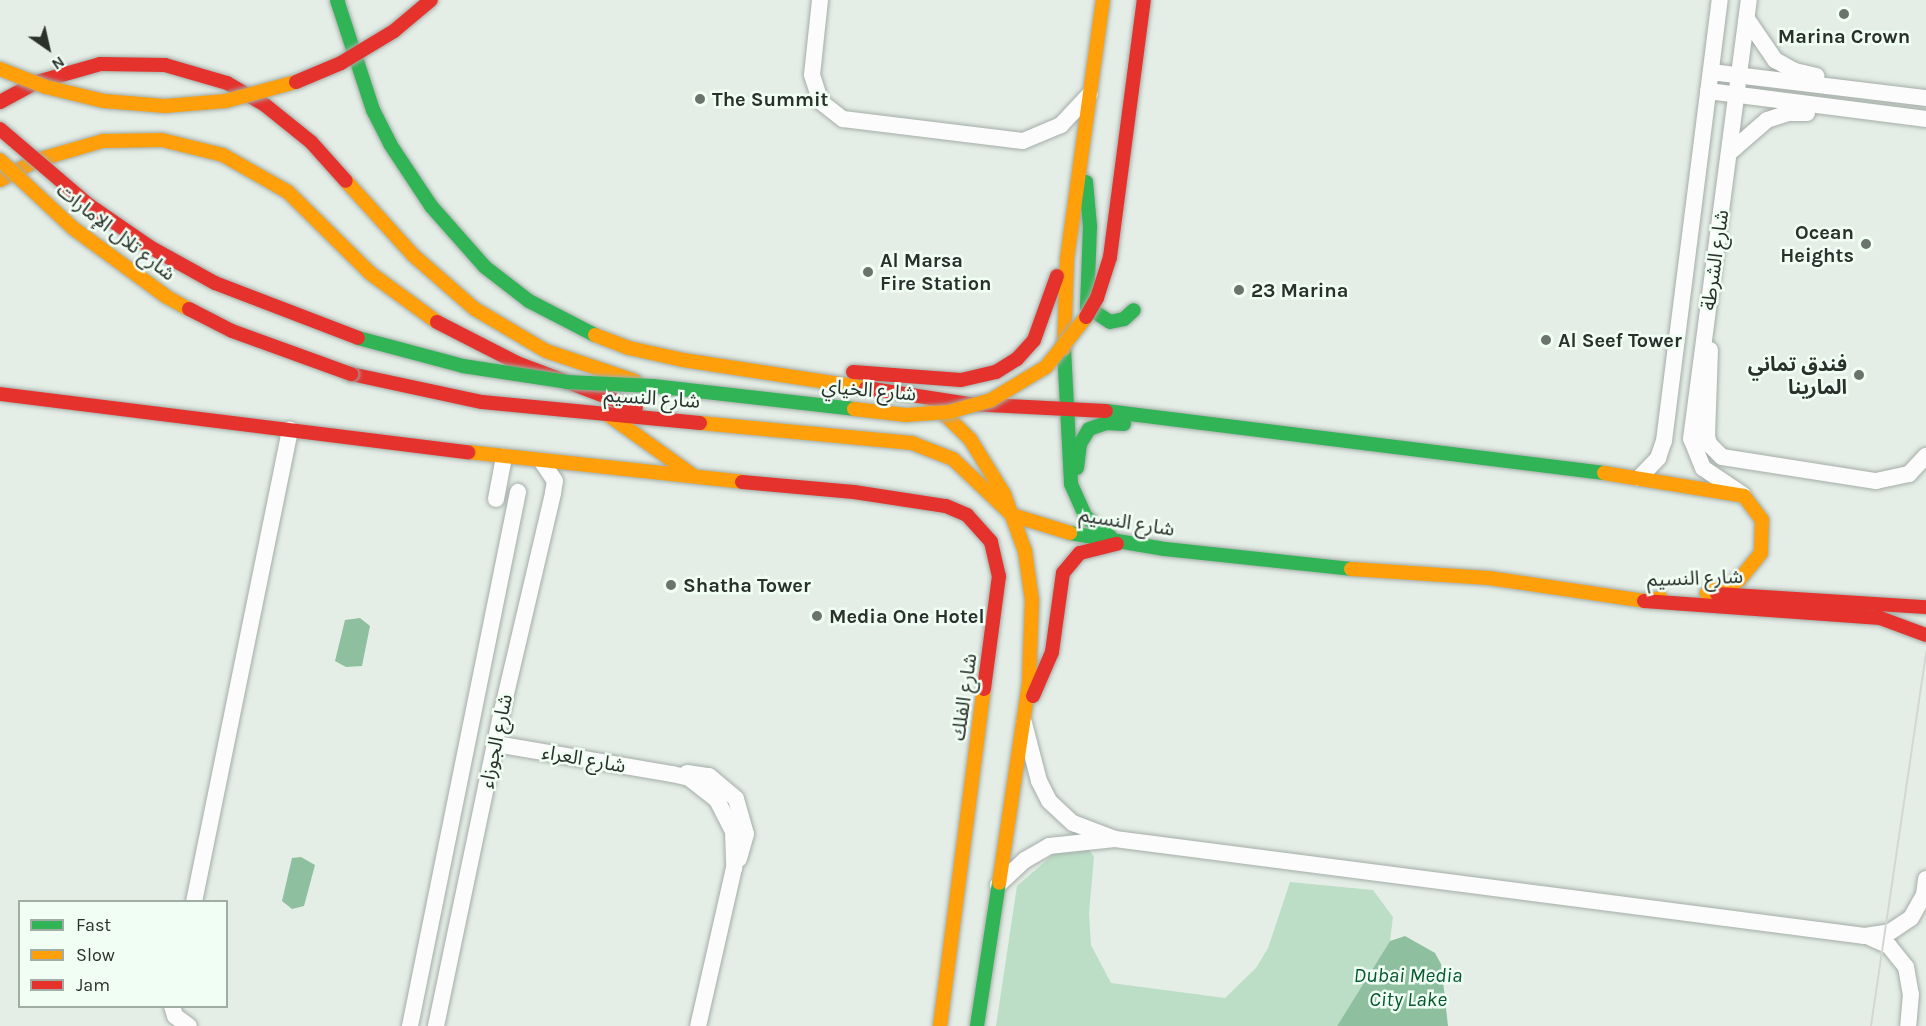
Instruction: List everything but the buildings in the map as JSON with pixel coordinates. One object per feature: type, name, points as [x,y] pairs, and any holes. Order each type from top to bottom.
[{"type":"main road","points":[[0,69],[46,87],[104,101],[165,106],[226,101],[285,87],[342,63],[394,31],[431,0]]},
{"type":"main road","points":[[1103,0],[1067,259],[1063,331],[1065,410],[1071,484],[1086,517],[1114,538]]},
{"type":"main road","name":"شارع الخياي","points":[[653,386],[928,414],[991,400],[1046,367],[1087,317],[1110,257],[1144,0]]},
{"type":"main road","name":"شارع النسيم","points":[[338,1],[358,75],[394,152],[437,214],[506,284],[578,328],[629,348],[683,360],[993,407],[1065,410],[1191,422],[1639,478],[1744,496]]},
{"type":"main road","points":[[0,102],[37,82],[78,68],[143,63],[207,75],[247,93],[282,118],[337,168],[413,255],[475,309],[546,351],[653,386]]},
{"type":"main road","points":[[0,129],[89,205],[150,247],[215,283],[283,313],[402,352],[463,366],[567,382],[653,386]]},
{"type":"main road","points":[[0,180],[60,151],[123,138],[183,143],[223,155],[288,192],[369,273],[444,327],[563,382],[665,418]]},
{"type":"main road","points":[[1082,153],[1090,226],[1085,300],[1091,313],[1103,320],[1117,322],[1134,310]]},
{"type":"main road","name":"شارع تلال الإمارات","points":[[0,160],[90,241],[167,297],[232,331],[351,374]]},
{"type":"main road","points":[[821,380],[854,372],[961,380],[996,372],[1017,359],[1034,340],[1067,259]]},
{"type":"main road","name":"شارع النسيم","points":[[351,374],[438,395],[543,409],[665,418],[912,443],[952,459],[1012,515],[1046,528],[1132,542],[1379,572],[1488,578],[1644,601],[1707,593],[1926,607]]},
{"type":"main road","name":"شارع الفلك","points":[[0,394],[542,462],[694,476],[946,506],[967,515],[991,542],[998,564],[998,588],[940,1026]]},
{"type":"main road","points":[[922,395],[976,448],[1012,515],[1025,551],[1032,600],[1032,660],[977,1026]]},
{"type":"main road","points":[[607,414],[694,476]]},
{"type":"main road","points":[[1071,484],[1082,439],[1095,426],[1168,426],[1191,422]]},
{"type":"main road","points":[[1707,593],[1739,580],[1761,553],[1762,520],[1744,496]]},
{"type":"main road","points":[[1024,713],[1042,681],[1052,652],[1061,580],[1067,566],[1089,549],[1132,542]]},
{"type":"main road","points":[[1644,601],[1880,618],[1926,635]]},
{"type":"street","points":[[820,0],[812,75],[821,102],[843,119],[1023,141],[1061,125],[1090,93]]},
{"type":"street","name":"شارع الشرطة","points":[[1639,478],[1658,458],[1664,441],[1720,0]]},
{"type":"street","name":"شارع الشرطة","points":[[1744,496],[1702,468],[1692,447],[1704,338],[1749,0]]},
{"type":"street","points":[[1746,19],[1768,53],[1781,64],[1847,89]]},
{"type":"street","points":[[1711,72],[1926,98]]},
{"type":"street","points":[[1899,95],[1926,88]]},
{"type":"street","points":[[1708,91],[1925,119]]},
{"type":"street","points":[[1729,153],[1752,130],[1778,116],[1866,112]]},
{"type":"street","points":[[1704,338],[1712,356],[1707,435],[1709,444],[1722,457],[1876,481],[1909,474],[1926,456]]},
{"type":"street","points":[[194,900],[290,430]]},
{"type":"street","points":[[496,499],[504,457]]},
{"type":"street","name":"شارع الجوزاء","points":[[436,1026],[490,769],[553,493],[553,475],[542,462]]},
{"type":"street","points":[[410,1026],[518,492]]},
{"type":"street","points":[[1024,713],[1049,801],[1073,824],[1115,839],[1865,936],[1888,946],[1906,967],[1911,994],[1908,1026]]},
{"type":"street","name":"شارع العراء","points":[[496,744],[672,774],[709,776],[736,799],[746,834],[734,868],[698,1026]]},
{"type":"street","points":[[460,781],[490,769]]},
{"type":"street","points":[[460,781],[483,802]]},
{"type":"street","points":[[998,885],[1025,860],[1049,846],[1115,839]]},
{"type":"street","points":[[1865,936],[1890,932],[1911,918],[1924,895],[1926,879]]},
{"type":"street","points":[[173,1008],[175,1016],[189,1026]]},
{"type":"shaded area","points":[[1086,845],[1094,857],[1089,913],[1091,945],[1111,983],[1225,998],[1256,968],[1268,948],[1290,882],[1373,890],[1393,917],[1390,941],[1337,1026],[996,1026],[1017,886],[1055,853]]},
{"type":"water","points":[[360,618],[370,626],[362,666],[346,667],[335,661],[345,620]]},
{"type":"water","points":[[301,857],[315,865],[304,906],[292,909],[282,901],[292,858]]},
{"type":"water","name":"Dubai Media City Lake","points":[[1405,936],[1435,953],[1441,964],[1448,1026],[1337,1026],[1390,941]]},
{"type":"tram line","points":[[1871,1026],[1926,652]]},
{"type":"traffic: fast","points":[[337,0],[373,110],[390,144],[431,206],[485,267],[529,301],[595,335]]},
{"type":"traffic: fast","points":[[1086,182],[1090,226],[1087,307],[1110,322],[1124,319],[1134,310]]},
{"type":"traffic: fast","points":[[358,338],[463,366],[567,382],[653,386],[854,409]]},
{"type":"traffic: fast","points":[[1064,349],[1071,484],[1086,517],[1111,537]]},
{"type":"traffic: fast","points":[[1106,411],[1604,473]]},
{"type":"traffic: fast","points":[[1077,468],[1080,444],[1089,429],[1106,423],[1124,424]]},
{"type":"traffic: fast","points":[[1070,533],[1165,549],[1351,569]]},
{"type":"traffic: fast","points":[[977,1026],[999,883]]},
{"type":"traffic: slow","points":[[1064,349],[1067,259],[1103,0]]},
{"type":"traffic: slow","points":[[0,69],[46,87],[104,101],[165,106],[226,101],[296,82]]},
{"type":"traffic: slow","points":[[0,180],[37,160],[103,141],[162,140],[223,155],[288,192],[370,273],[437,322]]},
{"type":"traffic: slow","points":[[0,160],[73,228],[167,297],[189,309]]},
{"type":"traffic: slow","points":[[346,181],[413,255],[475,309],[546,351],[635,381]]},
{"type":"traffic: slow","points":[[854,409],[906,415],[949,412],[991,400],[1046,367],[1086,317]]},
{"type":"traffic: slow","points":[[595,335],[629,348],[683,360],[866,388]]},
{"type":"traffic: slow","points":[[932,402],[970,439],[1004,494],[1025,551],[1032,600],[1029,683],[999,883]]},
{"type":"traffic: slow","points":[[607,414],[694,476]]},
{"type":"traffic: slow","points":[[700,423],[912,443],[953,459],[1012,515],[1070,533]]},
{"type":"traffic: slow","points":[[468,452],[742,482]]},
{"type":"traffic: slow","points":[[1604,473],[1744,496],[1762,520],[1761,553],[1739,580],[1707,593]]},
{"type":"traffic: slow","points":[[1351,569],[1489,578],[1644,601],[1661,598]]},
{"type":"traffic: slow","points":[[940,1026],[984,689]]},
{"type":"traffic: jam","points":[[296,82],[341,63],[394,31],[431,0]]},
{"type":"traffic: jam","points":[[1086,317],[1097,298],[1110,257],[1144,0]]},
{"type":"traffic: jam","points":[[0,102],[37,82],[100,64],[165,65],[227,83],[265,105],[311,142],[346,181]]},
{"type":"traffic: jam","points":[[0,129],[89,205],[150,247],[215,283],[358,338]]},
{"type":"traffic: jam","points":[[853,372],[961,380],[996,372],[1017,359],[1034,340],[1057,276]]},
{"type":"traffic: jam","points":[[189,309],[232,331],[351,374]]},
{"type":"traffic: jam","points":[[437,322],[517,363],[636,408]]},
{"type":"traffic: jam","points":[[351,374],[482,402],[700,423]]},
{"type":"traffic: jam","points":[[866,388],[969,404],[1106,411]]},
{"type":"traffic: jam","points":[[0,394],[468,452]]},
{"type":"traffic: jam","points":[[742,482],[854,492],[946,506],[967,515],[991,542],[999,576],[984,689]]},
{"type":"traffic: jam","points":[[1033,696],[1052,652],[1063,573],[1080,553],[1117,544]]},
{"type":"traffic: jam","points":[[1717,594],[1926,607]]},
{"type":"traffic: jam","points":[[1644,601],[1880,618],[1926,635]]},
{"type":"place","name":"Marina Crown","points":[[1844,14]]},
{"type":"place","name":"The Summit","points":[[700,99]]},
{"type":"place","name":"Ocean Heights","points":[[1866,244]]},
{"type":"place","name":"Al Marsa Fire Station","points":[[868,272]]},
{"type":"place","name":"23 Marina","points":[[1239,290]]},
{"type":"place","name":"Al Seef Tower","points":[[1546,340]]},
{"type":"place","name":"فندق تماني المارينا","points":[[1859,375]]},
{"type":"place","name":"Shatha Tower","points":[[671,585]]},
{"type":"place","name":"Media One Hotel","points":[[817,616]]}]
